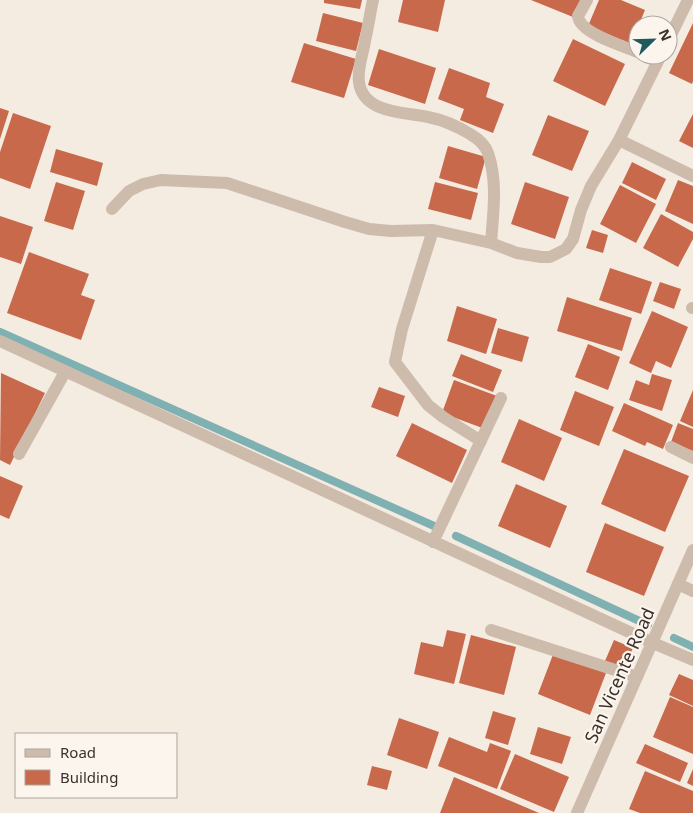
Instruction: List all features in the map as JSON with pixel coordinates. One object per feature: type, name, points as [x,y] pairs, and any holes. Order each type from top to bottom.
[{"type":"street","points":[[373,0],[361,60],[359,82],[361,89],[370,101],[379,107],[402,114],[428,116],[442,120],[459,127],[478,139],[487,151],[494,182],[492,244]]},
{"type":"street","points":[[586,0],[578,16],[580,23],[592,33],[628,48]]},
{"type":"street","points":[[678,20],[688,0]]},
{"type":"street","points":[[112,209],[129,191],[142,184],[161,180],[227,182],[345,222],[369,228],[392,231],[433,230],[492,244],[517,253],[541,258],[550,257],[566,249],[573,239],[581,210],[591,186],[619,140],[656,65]]},
{"type":"street","points":[[619,140],[693,176]]},
{"type":"street","points":[[433,230],[402,329],[395,362],[428,405],[442,417],[481,441]]},
{"type":"street","points":[[0,341],[652,643],[693,660]]},
{"type":"street","points":[[19,454],[65,372]]},
{"type":"street","points":[[433,542],[501,398]]},
{"type":"street","points":[[671,446],[693,458]]},
{"type":"street","name":"San Vicente Road","points":[[576,813],[693,550]]},
{"type":"street","points":[[678,584],[693,591]]},
{"type":"street","points":[[491,630],[637,677]]},
{"type":"building","points":[[324,0],[362,0],[360,9],[324,3]]},
{"type":"building","points":[[403,0],[445,0],[438,32],[398,22]]},
{"type":"building","points":[[531,0],[580,0],[573,17]]},
{"type":"building","points":[[599,0],[621,0],[645,10],[643,15],[628,15],[628,43],[588,26]]},
{"type":"building","points":[[323,13],[363,23],[356,51],[316,41]]},
{"type":"building","points":[[693,23],[692,84],[669,73],[673,65],[678,65],[678,54]]},
{"type":"building","points":[[573,39],[625,64],[605,106],[553,81]]},
{"type":"building","points":[[304,43],[356,59],[344,98],[291,82]]},
{"type":"building","points":[[379,49],[436,68],[425,104],[368,85]]},
{"type":"building","points":[[449,68],[490,83],[486,97],[504,104],[493,133],[460,120],[464,109],[438,99]]},
{"type":"building","points":[[0,108],[9,111],[0,139]]},
{"type":"building","points":[[13,113],[51,126],[30,189],[0,178],[0,152]]},
{"type":"building","points":[[693,114],[693,148],[679,141]]},
{"type":"building","points":[[548,115],[589,131],[572,171],[532,155]]},
{"type":"building","points":[[448,146],[486,157],[477,189],[439,178]]},
{"type":"building","points":[[56,149],[103,163],[97,186],[50,172]]},
{"type":"building","points":[[632,162],[666,179],[656,200],[622,183]]},
{"type":"building","points":[[678,180],[693,186],[693,224],[665,211]]},
{"type":"building","points":[[56,182],[85,191],[73,230],[44,221]]},
{"type":"building","points":[[435,182],[478,193],[471,220],[428,209]]},
{"type":"building","points":[[525,182],[569,197],[555,239],[511,224]]},
{"type":"building","points":[[620,185],[656,204],[636,243],[600,224]]},
{"type":"building","points":[[661,214],[693,232],[693,239],[678,267],[643,248]]},
{"type":"building","points":[[0,216],[33,227],[21,264],[0,257]]},
{"type":"building","points":[[592,230],[608,235],[603,253],[586,248]]},
{"type":"building","points":[[29,252],[89,274],[81,295],[95,300],[81,340],[7,313]]},
{"type":"building","points":[[610,268],[652,282],[641,314],[599,300]]},
{"type":"building","points":[[660,282],[681,289],[674,309],[653,301]]},
{"type":"building","points":[[567,297],[632,318],[622,351],[557,331]]},
{"type":"building","points":[[457,306],[497,319],[486,354],[447,341]]},
{"type":"building","points":[[652,311],[688,327],[671,368],[656,361],[651,373],[629,363]]},
{"type":"building","points":[[498,328],[529,337],[522,362],[491,353]]},
{"type":"building","points":[[588,344],[620,357],[608,390],[575,377]]},
{"type":"building","points":[[461,354],[502,370],[493,392],[452,376]]},
{"type":"building","points":[[1,373],[45,393],[10,465],[0,460]]},
{"type":"building","points":[[652,374],[672,380],[662,411],[629,400],[636,380],[649,385]]},
{"type":"building","points":[[454,380],[497,396],[485,429],[442,413]]},
{"type":"building","points":[[379,387],[405,396],[398,417],[371,407]]},
{"type":"building","points":[[693,390],[693,427],[680,421]]},
{"type":"building","points":[[575,391],[614,407],[599,446],[560,430]]},
{"type":"building","points":[[624,403],[673,425],[663,449],[647,442],[645,446],[612,431]]},
{"type":"building","points":[[519,419],[562,438],[544,481],[501,462]]},
{"type":"building","points":[[412,423],[467,450],[452,483],[396,456]]},
{"type":"building","points":[[678,423],[693,429],[693,451],[671,442]]},
{"type":"building","points":[[624,449],[689,476],[665,532],[601,504]]},
{"type":"building","points":[[0,476],[23,486],[9,519],[0,515]]},
{"type":"building","points":[[516,484],[567,506],[550,548],[498,526]]},
{"type":"building","points":[[605,523],[664,547],[644,596],[586,572]]},
{"type":"building","points":[[447,630],[466,634],[454,684],[414,674],[421,642],[443,647]]},
{"type":"building","points":[[471,635],[516,647],[504,695],[459,683]]},
{"type":"building","points":[[614,640],[633,648],[624,669],[605,661]]},
{"type":"building","points":[[554,652],[606,673],[590,715],[538,694]]},
{"type":"building","points":[[679,674],[693,680],[693,706],[669,695]]},
{"type":"building","points":[[670,697],[693,707],[693,754],[653,737]]},
{"type":"building","points":[[493,711],[516,718],[508,745],[485,738]]},
{"type":"building","points":[[399,718],[439,732],[427,769],[387,755]]},
{"type":"building","points":[[538,727],[571,737],[562,764],[530,754]]},
{"type":"building","points":[[449,737],[487,752],[490,743],[511,751],[497,789],[438,766]]},
{"type":"building","points":[[645,744],[688,763],[680,782],[636,763]]},
{"type":"building","points":[[515,754],[569,777],[554,812],[500,789]]},
{"type":"building","points":[[372,766],[392,771],[387,790],[367,785]]},
{"type":"building","points":[[693,769],[693,786],[687,783]]},
{"type":"building","points":[[645,771],[693,791],[693,813],[640,813],[629,809]]},
{"type":"building","points":[[454,777],[539,813],[440,813]]},
{"type":"waterway","points":[[0,332],[434,526]]},
{"type":"waterway","points":[[456,536],[648,625]]},
{"type":"waterway","points":[[674,638],[693,647]]}]
